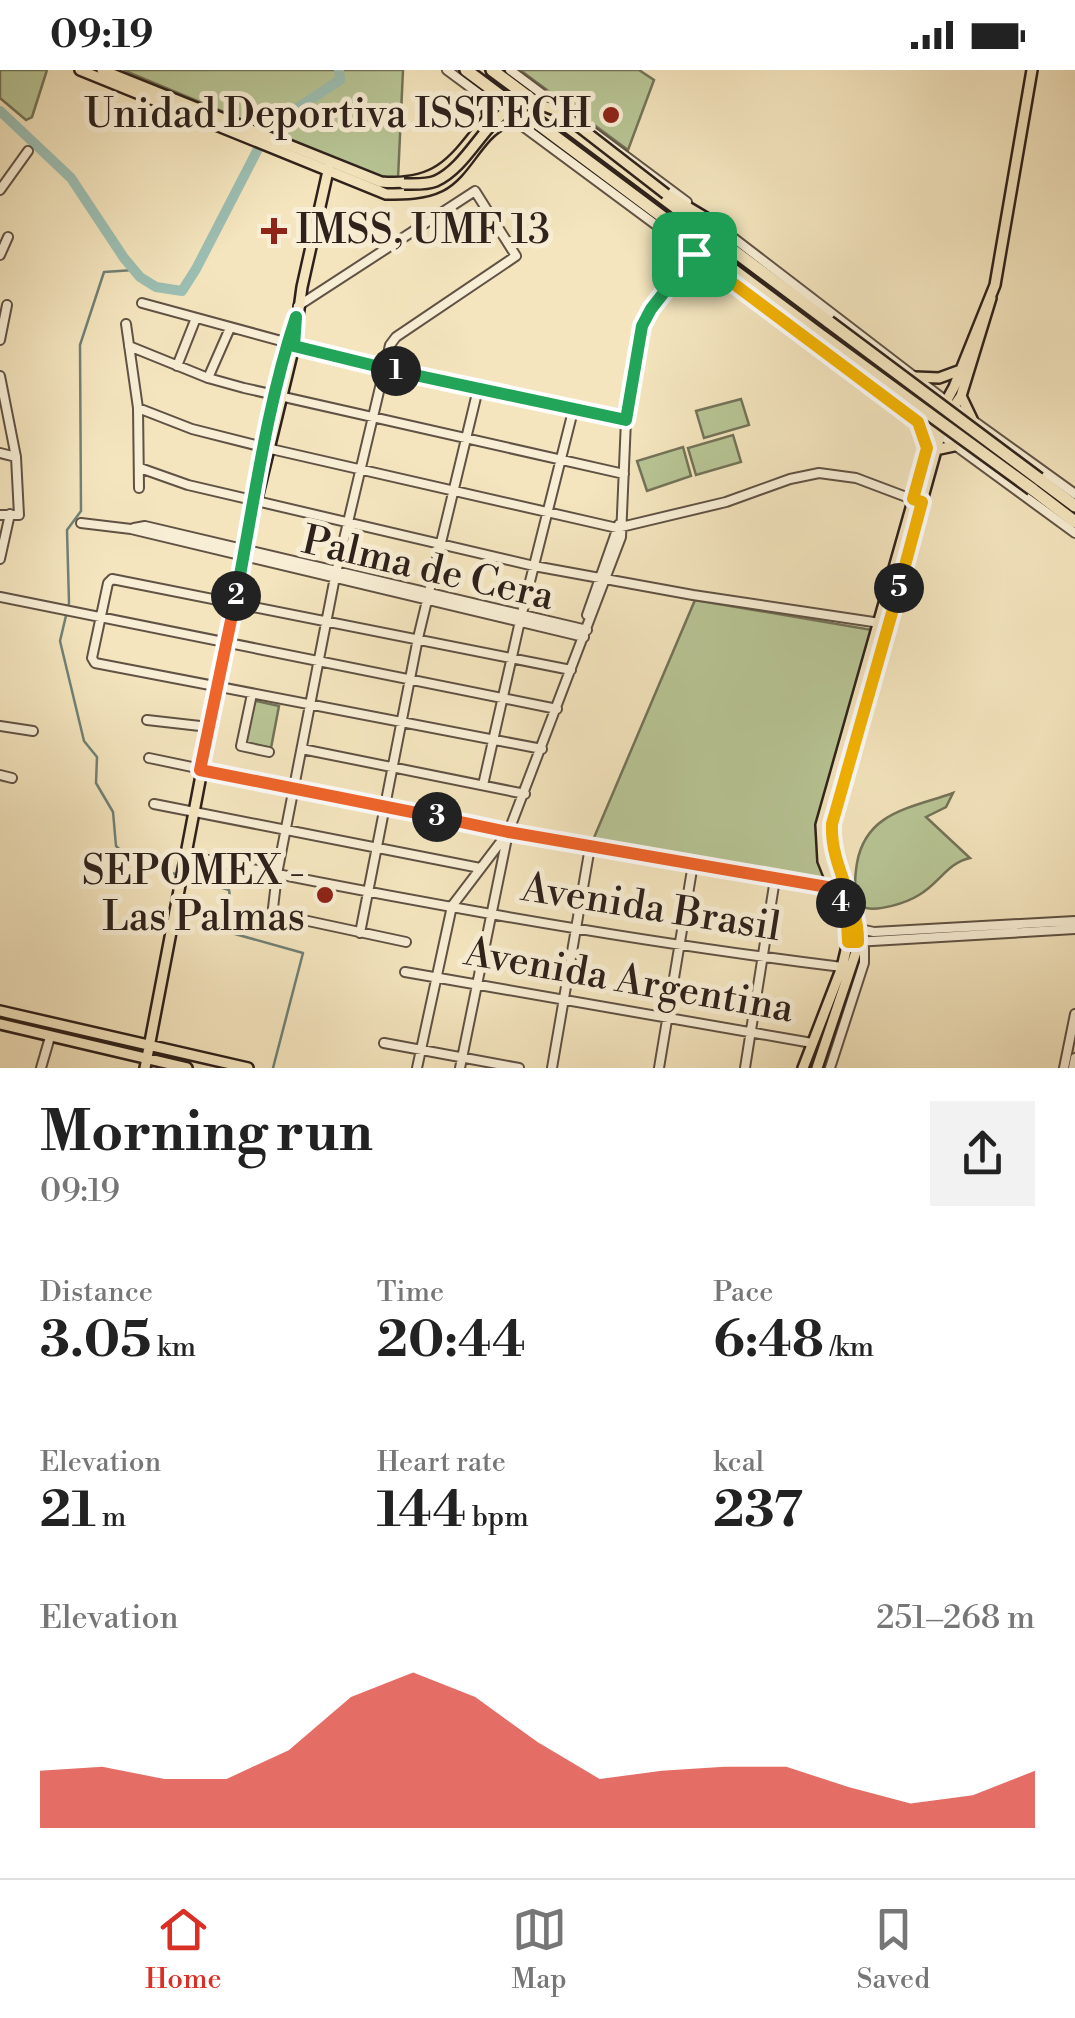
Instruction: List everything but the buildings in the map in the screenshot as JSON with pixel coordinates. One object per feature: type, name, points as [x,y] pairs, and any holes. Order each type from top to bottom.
[{"type":"highway","points":[[466,70],[819,334],[1035,484],[1075,506]]},
{"type":"highway","points":[[492,70],[828,322],[1035,484],[1075,522]]},
{"type":"highway","points":[[708,251],[744,291]]},
{"type":"main road","points":[[80,70],[329,166],[386,194],[438,188],[461,170],[491,122],[486,99]]},
{"type":"main road","points":[[102,70],[251,135]]},
{"type":"main road","points":[[948,406],[961,396],[989,311],[1032,70]]},
{"type":"main road","points":[[329,166],[381,182],[436,181],[460,162],[500,114],[535,105],[564,115],[666,194],[714,222]]},
{"type":"main road","points":[[404,184],[425,180],[444,169],[491,122],[515,121]]},
{"type":"main road","points":[[146,1063],[244,551],[329,166]]},
{"type":"main road","points":[[854,928],[823,861],[822,825],[884,624],[936,433],[991,294]]},
{"type":"main road","points":[[915,377],[939,378],[958,371]]},
{"type":"main road","points":[[961,396],[972,419]]},
{"type":"main road","points":[[914,416],[931,449]]},
{"type":"main road","points":[[931,449],[954,446]]},
{"type":"main road","points":[[803,1068],[829,1014],[854,942],[854,928],[834,862],[832,824],[877,667],[884,624]]},
{"type":"main road","points":[[877,667],[877,690],[881,696]]},
{"type":"main road","points":[[816,1068],[842,967],[854,942]]},
{"type":"main road","points":[[0,1012],[248,1068]]},
{"type":"main road","points":[[0,1024],[146,1063],[187,1068]]},
{"type":"street","points":[[447,70],[1075,533]]},
{"type":"street","points":[[510,70],[714,222],[948,406],[1075,494]]},
{"type":"street","points":[[1,187],[28,150]]},
{"type":"street","points":[[297,312],[475,191],[516,256],[396,337],[390,345],[336,574],[277,874],[274,908],[280,916],[406,942]]},
{"type":"street","points":[[0,255],[8,237]]},
{"type":"street","points":[[461,1063],[508,832],[571,670],[620,526],[626,420],[642,326],[694,254]]},
{"type":"street","points":[[142,303],[384,368],[626,420]]},
{"type":"street","points":[[0,340],[6,304]]},
{"type":"street","points":[[177,366],[196,318]]},
{"type":"street","points":[[126,324],[138,408],[139,488]]},
{"type":"street","points":[[208,378],[230,328]]},
{"type":"street","points":[[129,346],[208,378],[624,474]]},
{"type":"street","points":[[0,376],[16,457],[0,558]]},
{"type":"street","points":[[360,934],[418,638],[478,389]]},
{"type":"street","points":[[138,408],[192,429],[268,448],[620,526],[722,503],[819,473],[856,478],[917,501]]},
{"type":"street","points":[[0,429],[6,410]]},
{"type":"street","points":[[483,785],[573,410]]},
{"type":"street","points":[[0,452],[16,457]]},
{"type":"street","points":[[140,468],[188,485],[534,566],[884,624]]},
{"type":"street","name":"Palma de Cera","points":[[81,523],[244,551],[583,635]]},
{"type":"street","points":[[542,748],[93,661],[110,580],[571,670]]},
{"type":"street","points":[[0,597],[556,709]]},
{"type":"street","points":[[252,694],[241,746],[270,752]]},
{"type":"street","points":[[147,720],[209,727]]},
{"type":"street","points":[[0,726],[33,731]]},
{"type":"street","points":[[302,749],[525,794]]},
{"type":"street","points":[[149,758],[508,832],[833,888]]},
{"type":"street","points":[[0,774],[12,778]]},
{"type":"street","points":[[154,804],[480,868]]},
{"type":"street","points":[[417,1068],[452,906],[508,832]]},
{"type":"street","points":[[552,1068],[590,847]]},
{"type":"street","name":"Avenida Brasil","points":[[184,856],[492,913],[763,958],[842,967]]},
{"type":"street","points":[[659,1068],[693,864]]},
{"type":"street","points":[[745,1068],[774,879]]},
{"type":"street","points":[[854,928],[874,932],[1075,921]]},
{"type":"street","points":[[854,942],[1075,928]]},
{"type":"street","points":[[830,1068],[864,962],[864,946],[854,942]]},
{"type":"street","name":"Avenida Argentina","points":[[405,972],[812,1043]]},
{"type":"street","points":[[829,1014],[847,1019]]},
{"type":"street","points":[[1064,1068],[1075,1014]]},
{"type":"street","points":[[41,1068],[50,1037]]},
{"type":"street","points":[[384,1042],[461,1063],[519,1068]]},
{"type":"street","points":[[1073,1068],[1075,1058]]},
{"type":"green space","points":[[0,70],[47,70],[32,117],[26,120],[0,98]]},
{"type":"green space","points":[[123,70],[403,70],[398,179],[378,176]]},
{"type":"green space","name":"Unidad Deportiva ISSTECH","points":[[520,70],[639,70],[654,80],[628,150]]},
{"type":"green space","points":[[741,399],[749,425],[704,438],[696,411]]},
{"type":"green space","points":[[733,435],[741,462],[696,475],[688,448]]},
{"type":"green space","points":[[683,447],[691,476],[647,491],[637,461]]},
{"type":"green space","points":[[695,600],[872,630],[816,834],[827,885],[590,847]]},
{"type":"green space","points":[[252,700],[279,706],[271,748],[243,742]]},
{"type":"green space","points":[[953,793],[946,807],[926,817],[970,858],[955,864],[914,898],[866,908],[857,892],[855,876],[862,846],[870,833],[893,814]]},
{"type":"waterway","points":[[0,111],[71,178],[140,277],[156,287],[182,291],[259,147],[279,120],[340,80],[339,70]]},
{"type":"waterway","points":[[134,270],[104,272],[80,345],[81,511],[67,530],[69,603],[60,641],[84,741],[97,757],[96,783],[113,812],[116,846],[133,862],[179,875]]},
{"type":"waterway","points":[[186,877],[229,890],[235,934],[303,953],[273,1068]]},
{"type":"place","name":"Unidad Deportiva ISSTECH","points":[[611,115]]},
{"type":"place","name":"IMSS, UMF 13","points":[[274,231]]},
{"type":"place","name":"SEPOMEX - Las Palmas","points":[[325,895]]},
{"type":"route","points":[[694,254],[914,416],[927,448],[913,499],[922,502],[832,824],[834,862],[858,924],[858,942],[848,942],[847,922],[833,888],[508,832],[200,770],[252,499],[296,317],[294,346],[626,420],[642,326],[694,254]]}]
